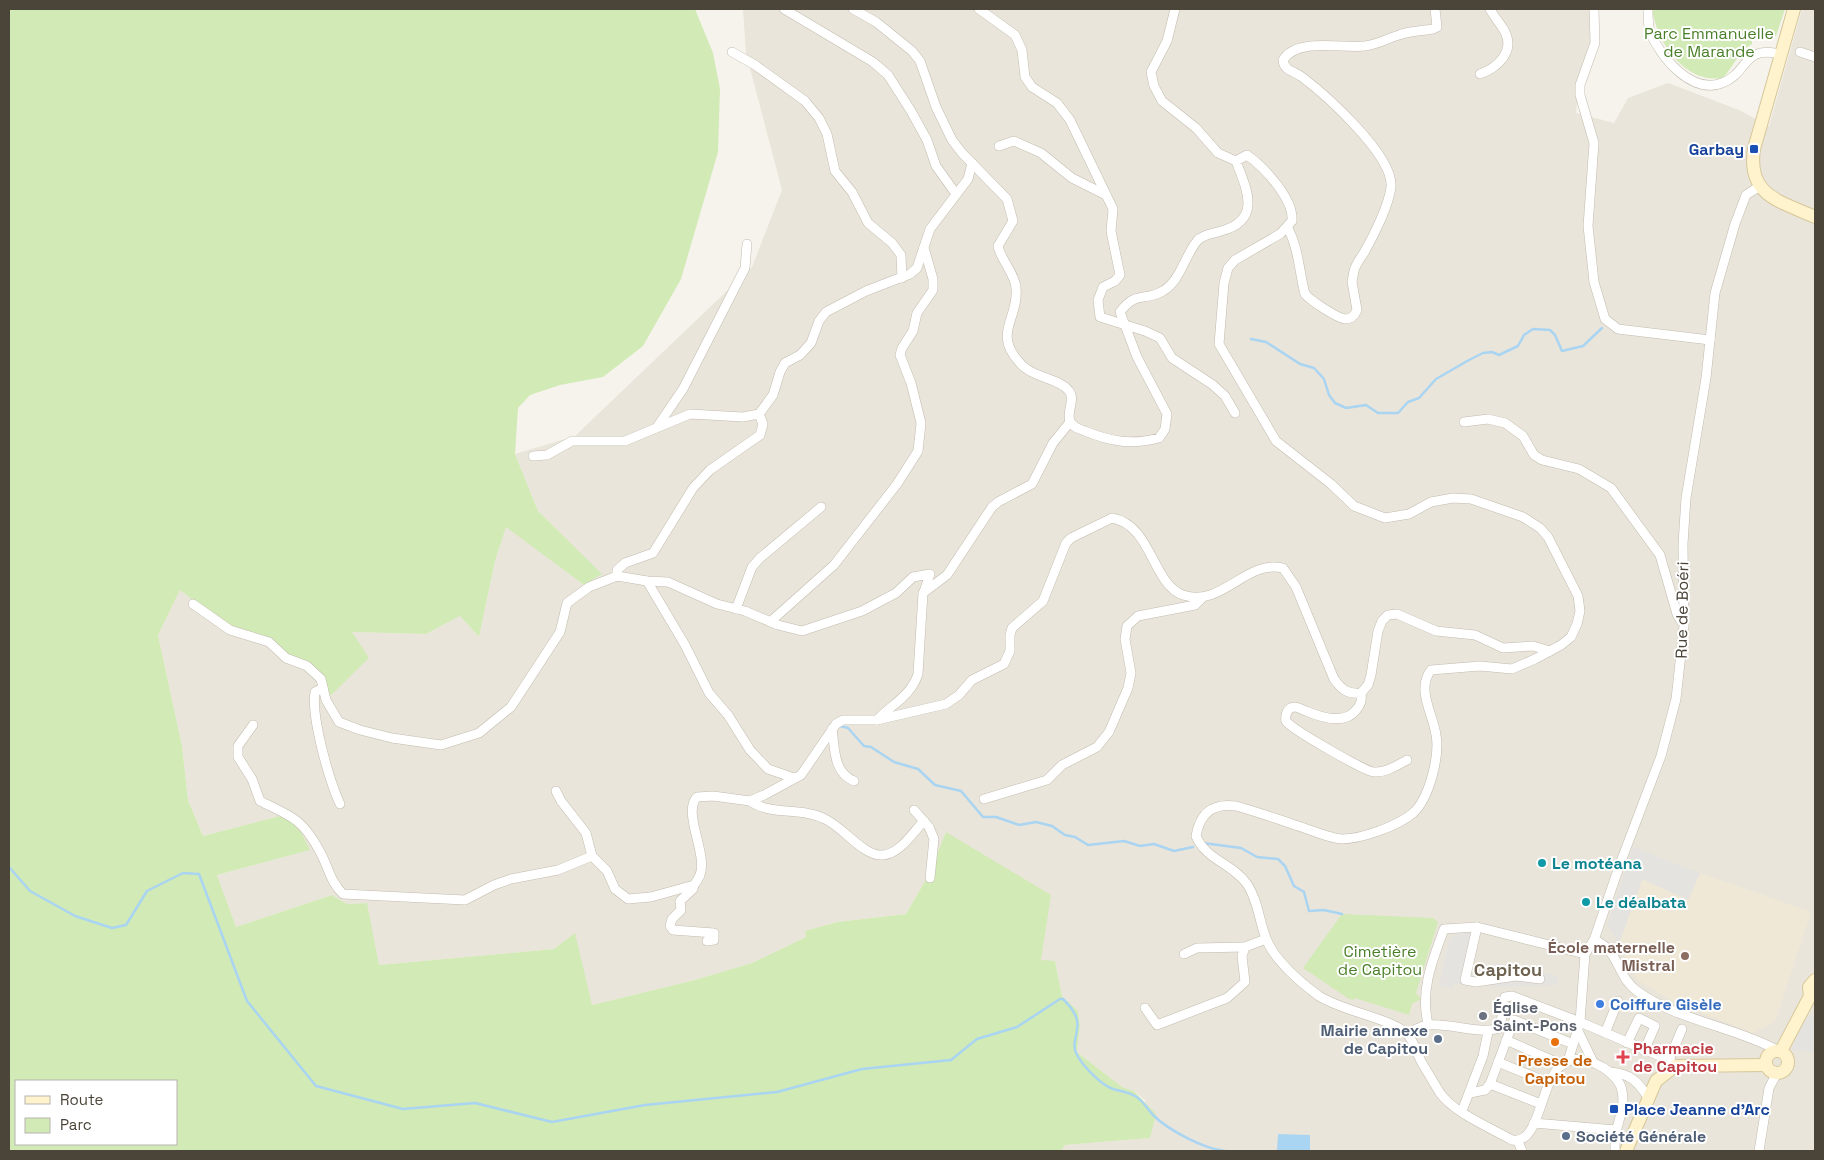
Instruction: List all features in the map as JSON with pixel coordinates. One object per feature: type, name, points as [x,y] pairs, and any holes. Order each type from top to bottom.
[{"type":"main road","points":[[1794,9],[1754,149],[1752,171],[1760,186],[1772,198],[1815,217]]},
{"type":"main road","points":[[1766,1065],[1768,1055],[1779,1051],[1812,998],[1808,987],[1814,981],[1815,968]]},
{"type":"main road","points":[[1626,1151],[1648,1096],[1656,1081],[1672,1063],[1766,1065],[1771,1071],[1777,1073],[1786,1070],[1789,1063],[1787,1056],[1779,1051]]},
{"type":"street","points":[[784,9],[874,62],[888,75],[923,132],[936,166],[956,194]]},
{"type":"street","points":[[853,9],[876,22],[916,56],[952,140],[1007,199],[1013,221],[998,246],[1017,289],[1007,327],[1006,340],[1020,365],[1035,375],[1064,386],[1070,391],[1072,398],[1069,414],[1070,422],[1074,426],[1104,439],[1124,443],[1144,442],[1159,438],[1165,429],[1166,414],[1137,357],[1120,312],[1129,300],[1162,291],[1177,278],[1190,250],[1201,237],[1234,228],[1245,218],[1250,196],[1236,161],[1218,153],[1196,128],[1162,101],[1154,86],[1151,72],[1167,41],[1175,9]]},
{"type":"street","points":[[979,9],[1016,35],[1022,50],[1025,77],[1032,87],[1056,103],[1070,120],[1113,209],[1111,231],[1120,274],[1115,281],[1103,287],[1098,300],[1100,317],[1160,338],[1172,358],[1213,385],[1224,396],[1235,413]]},
{"type":"street","points":[[1288,228],[1295,242],[1301,263],[1305,294],[1339,317],[1346,319],[1356,314],[1357,304],[1352,282],[1354,271],[1389,199],[1391,185],[1388,167],[1376,148],[1342,113],[1302,77],[1289,70],[1283,63],[1286,56],[1302,48],[1363,46],[1389,41],[1398,35],[1434,29],[1437,27],[1435,9]]},
{"type":"street","points":[[1480,74],[1499,65],[1506,53],[1508,41],[1490,9]]},
{"type":"street","points":[[1594,9],[1595,43],[1580,85],[1580,95],[1594,143],[1588,226],[1594,282],[1605,319],[1618,329],[1710,340]]},
{"type":"street","points":[[1648,9],[1650,30],[1658,47],[1689,79],[1699,83],[1709,86],[1721,84],[1735,75],[1750,57],[1762,52],[1780,54]]},
{"type":"street","points":[[732,52],[755,65],[805,101],[820,118],[827,134],[835,171],[852,192],[868,223],[892,243],[900,255],[902,278]]},
{"type":"street","points":[[1800,52],[1815,57]]},
{"type":"street","points":[[999,146],[1014,141],[1041,153],[1072,178],[1106,195]]},
{"type":"street","points":[[1236,161],[1247,155],[1263,166],[1290,205],[1292,215],[1288,228],[1235,260],[1228,268],[1224,283],[1219,344],[1276,441],[1331,484],[1354,506],[1385,518],[1409,514],[1431,502],[1453,498],[1471,499],[1523,517],[1540,528],[1548,537],[1578,596],[1579,604],[1577,624],[1571,636],[1550,651],[1512,669],[1471,667],[1430,670],[1425,678],[1424,687],[1436,735],[1436,760],[1422,802],[1413,813],[1400,821],[1363,836],[1341,838],[1236,806],[1221,804],[1212,808],[1197,828],[1196,836],[1201,848],[1211,857],[1228,866],[1247,885],[1262,920],[1266,939],[1286,968],[1320,996],[1357,1013],[1389,1024],[1407,1034],[1440,1093],[1450,1104],[1518,1141],[1523,1151]]},
{"type":"street","points":[[533,456],[547,455],[572,441],[625,441],[690,414],[743,417],[759,414],[773,396],[783,368],[811,343],[819,321],[826,312],[866,291],[902,278],[917,268],[930,229],[968,179],[972,163]]},
{"type":"street","name":"Rue de Boéri","points":[[1565,1063],[1579,1026],[1585,954],[1594,940],[1625,850],[1661,756],[1676,700],[1684,621],[1683,544],[1686,498],[1706,378],[1715,293],[1735,224],[1746,194],[1760,186]]},
{"type":"street","points":[[657,427],[683,389],[745,268],[748,244]]},
{"type":"street","points":[[770,622],[834,565],[897,484],[918,451],[921,423],[910,382],[900,355],[902,348],[913,331],[917,313],[933,290],[934,279],[924,246]]},
{"type":"street","points":[[617,576],[617,570],[625,563],[653,553],[693,488],[710,470],[760,435],[762,424],[759,414]]},
{"type":"street","points":[[1464,422],[1488,418],[1505,423],[1523,436],[1534,455],[1542,460],[1580,470],[1596,477],[1611,488],[1660,555],[1677,614],[1681,621],[1684,621]]},
{"type":"street","points":[[923,593],[946,575],[992,507],[1032,484],[1053,443],[1070,422]]},
{"type":"street","points":[[736,609],[756,562],[821,507]]},
{"type":"street","points":[[750,800],[794,778],[809,767],[832,729],[843,720],[877,720],[946,704],[959,695],[972,680],[1004,664],[1010,651],[1012,628],[1043,601],[1066,544],[1071,538],[1112,518],[1127,524],[1142,540],[1171,586],[1181,594],[1203,597],[1215,594],[1255,570],[1266,566],[1283,568],[1296,587],[1334,679],[1340,687],[1350,694],[1361,693],[1368,685],[1378,631],[1382,621],[1388,615],[1397,614],[1436,631],[1475,634],[1503,648],[1533,646],[1550,651]]},
{"type":"street","points":[[193,604],[230,630],[268,642],[286,658],[307,666],[321,680],[326,700],[340,722],[360,730],[419,743],[441,745],[480,733],[511,707],[522,692],[539,661],[560,632],[568,603],[589,587],[617,576],[647,582],[668,582],[717,604],[770,622],[791,629],[811,630],[874,606],[896,593],[913,577],[927,573],[930,574],[923,593],[920,610],[918,674],[915,684],[910,692],[877,720]]},
{"type":"street","points":[[647,582],[685,645],[709,693],[728,715],[750,750],[768,769],[794,778]]},
{"type":"street","points":[[984,799],[1047,780],[1062,765],[1097,747],[1110,732],[1128,688],[1130,673],[1125,639],[1127,626],[1138,616],[1195,605],[1203,597]]},
{"type":"street","points":[[323,688],[316,692],[314,701],[317,724],[340,804]]},
{"type":"street","points":[[1361,693],[1362,701],[1359,707],[1353,715],[1347,718],[1315,714],[1296,707],[1286,712],[1286,721],[1301,733],[1368,771],[1383,771],[1407,760]]},
{"type":"street","points":[[253,725],[238,746],[238,757],[252,779],[260,801],[288,812],[304,826],[319,850],[335,887],[343,894],[465,900],[494,885],[511,879],[558,870],[592,856]]},
{"type":"street","points":[[832,729],[838,767],[844,775],[854,781]]},
{"type":"street","points":[[556,791],[561,801],[586,833],[592,856],[607,870],[615,889],[628,899],[650,897],[694,885]]},
{"type":"street","points":[[707,941],[714,940],[714,933],[673,930],[670,926],[672,919],[681,910],[680,901],[693,889],[700,875],[702,862],[693,818],[693,801],[702,796],[750,800],[762,807],[824,818],[849,834],[868,853],[882,855],[900,846],[924,821]]},
{"type":"street","points":[[914,810],[929,827],[934,839],[930,878]]},
{"type":"street","points":[[1428,1024],[1424,1006],[1425,989],[1444,930],[1477,927],[1585,954]]},
{"type":"street","points":[[1477,927],[1465,980],[1476,982],[1516,976],[1540,979]]},
{"type":"street","points":[[1184,954],[1197,948],[1245,947],[1266,939]]},
{"type":"street","points":[[1594,940],[1605,944],[1611,951],[1629,983],[1636,991],[1688,1016],[1764,1043],[1779,1051]]},
{"type":"street","points":[[1144,1008],[1157,1025],[1226,998],[1246,982],[1242,956],[1245,947]]},
{"type":"street","points":[[1407,1034],[1428,1024],[1475,1028],[1488,1032],[1500,1028],[1505,997],[1512,996],[1579,1026],[1605,1033],[1672,1063],[1682,1029]]},
{"type":"street","points":[[1605,1033],[1618,1001]]},
{"type":"street","points":[[1627,1043],[1639,1018],[1654,1026],[1644,1051]]},
{"type":"street","points":[[1470,1093],[1485,1090],[1490,1084],[1514,1020],[1573,1044]]},
{"type":"street","points":[[1579,1026],[1593,1062]]},
{"type":"street","points":[[1462,1111],[1483,1056],[1488,1032]]},
{"type":"street","points":[[1506,1040],[1565,1063]]},
{"type":"street","points":[[1518,1141],[1529,1135],[1549,1083],[1565,1063],[1580,1058],[1593,1062],[1610,1072],[1622,1090],[1623,1108],[1616,1130],[1615,1151]]},
{"type":"street","points":[[1498,1062],[1549,1083]]},
{"type":"street","points":[[1610,1072],[1624,1073],[1634,1078],[1648,1096]]},
{"type":"street","points":[[1759,1151],[1769,1088],[1777,1073]]},
{"type":"street","points":[[1490,1084],[1541,1104]]},
{"type":"street","points":[[1534,1123],[1616,1130]]},
{"type":"shaded area","points":[[743,9],[1592,9],[1594,23],[1589,53],[1580,73],[1576,113],[1614,123],[1628,98],[1668,83],[1739,110],[1769,126],[1802,9],[1815,9],[1815,1151],[1061,1151],[1065,1145],[1150,1138],[1145,1100],[1134,1091],[1122,1087],[1077,1052],[1080,1026],[1078,1011],[1062,996],[1055,961],[1041,961],[946,832],[928,876],[906,914],[837,922],[805,931],[806,937],[752,963],[691,981],[592,1005],[554,949],[379,965],[366,903],[347,904],[332,895],[236,927],[217,875],[309,850],[284,815],[203,836],[188,800],[182,746],[158,635],[180,590],[227,627],[250,632],[324,679],[331,696],[351,632],[426,634],[460,616],[479,637],[495,561],[506,526],[584,585],[601,574],[538,511],[515,454],[575,436],[752,267],[782,190],[746,53]]},
{"type":"shaded area","points":[[1633,847],[1700,873],[1688,900],[1642,879],[1619,944],[1607,924]]},
{"type":"shaded area","points":[[1700,873],[1811,912],[1775,1021],[1753,1033],[1702,1013],[1699,1004],[1688,1000],[1679,1005],[1637,980],[1619,944],[1643,879],[1688,900]]},
{"type":"shaded area","points":[[1459,932],[1473,933],[1461,985],[1454,983],[1453,989],[1439,986],[1449,939]]},
{"type":"shaded area","points":[[1495,963],[1559,976],[1557,985],[1491,987],[1491,977]]},
{"type":"shaded area","points":[[1815,1015],[1815,1052],[1791,1050],[1805,1018]]},
{"type":"green space","points":[[9,9],[695,9],[713,53],[720,89],[718,152],[681,279],[643,346],[603,377],[560,385],[530,395],[518,408],[515,454],[538,511],[602,574],[584,585],[506,527],[495,561],[479,637],[460,616],[426,634],[352,632],[369,658],[330,696],[323,679],[306,663],[227,627],[180,590],[158,635],[182,746],[188,800],[203,836],[284,815],[301,832],[310,850],[217,875],[236,927],[332,895],[347,904],[367,903],[379,965],[554,949],[575,933],[592,1005],[691,981],[752,963],[806,937],[805,931],[837,922],[906,914],[928,876],[946,832],[1051,895],[1041,960],[1055,961],[1062,996],[1078,1011],[1080,1026],[1077,1052],[1122,1087],[1134,1091],[1156,1114],[1150,1138],[1065,1145],[1061,1151],[9,1151]]},
{"type":"green space","name":"Parc Emmanuelle de Marande","points":[[1652,9],[1785,9],[1776,36],[1752,39],[1752,44],[1740,55],[1723,78],[1709,78],[1697,75],[1685,68],[1675,58],[1660,35]]},
{"type":"green space","name":"Cimetière de Capitou","points":[[1342,914],[1433,918],[1438,922],[1416,993],[1421,999],[1412,1004],[1409,1015],[1355,998],[1354,1000],[1349,999],[1303,968]]},
{"type":"water","points":[[1278,1134],[1310,1135],[1310,1150],[1277,1150]]},
{"type":"waterway","points":[[1251,339],[1266,342],[1300,364],[1314,368],[1324,379],[1329,395],[1335,403],[1346,408],[1366,405],[1378,413],[1398,413],[1408,402],[1419,398],[1436,379],[1483,353],[1492,352],[1499,355],[1518,346],[1524,335],[1533,329],[1550,330],[1555,335],[1562,351],[1583,346],[1602,328]]},
{"type":"waterway","points":[[840,726],[848,728],[864,746],[871,747],[894,762],[918,769],[935,785],[961,791],[983,817],[996,817],[1019,825],[1036,822],[1052,826],[1065,835],[1075,837],[1088,845],[1124,841],[1140,846],[1154,844],[1174,851],[1193,847]]},
{"type":"waterway","points":[[1203,843],[1241,848],[1257,857],[1278,859],[1285,866],[1294,886],[1304,892],[1309,911],[1324,910],[1342,914]]},
{"type":"waterway","points":[[9,867],[30,891],[75,916],[112,928],[126,925],[147,891],[183,873],[199,874],[247,1001],[316,1086],[403,1109],[475,1103],[552,1122],[645,1105],[777,1092],[862,1069],[951,1060],[977,1039],[1017,1027],[1060,999],[1063,999],[1072,1009],[1078,1024],[1075,1042],[1077,1055],[1093,1075],[1108,1087],[1138,1098],[1153,1115],[1177,1132],[1207,1147],[1225,1151]]},
{"type":"place","name":"Garbay","points":[[1754,149]]},
{"type":"place","name":"Le motéana","points":[[1542,863]]},
{"type":"place","name":"Le déalbata","points":[[1586,902]]},
{"type":"place","name":"École maternelle Mistral","points":[[1685,956]]},
{"type":"place","name":"Coiffure Gisèle","points":[[1600,1004]]},
{"type":"place","name":"Église Saint-Pons","points":[[1483,1016]]},
{"type":"place","name":"Mairie annexe de Capitou","points":[[1438,1039]]},
{"type":"place","name":"Presse de Capitou","points":[[1555,1042]]},
{"type":"place","name":"Pharmacie de Capitou","points":[[1623,1057]]},
{"type":"place","name":"Place Jeanne d'Arc","points":[[1614,1109]]},
{"type":"place","name":"Société Générale","points":[[1566,1136]]},
{"type":"district","name":"Capitou","points":[[1508,969]]}]
